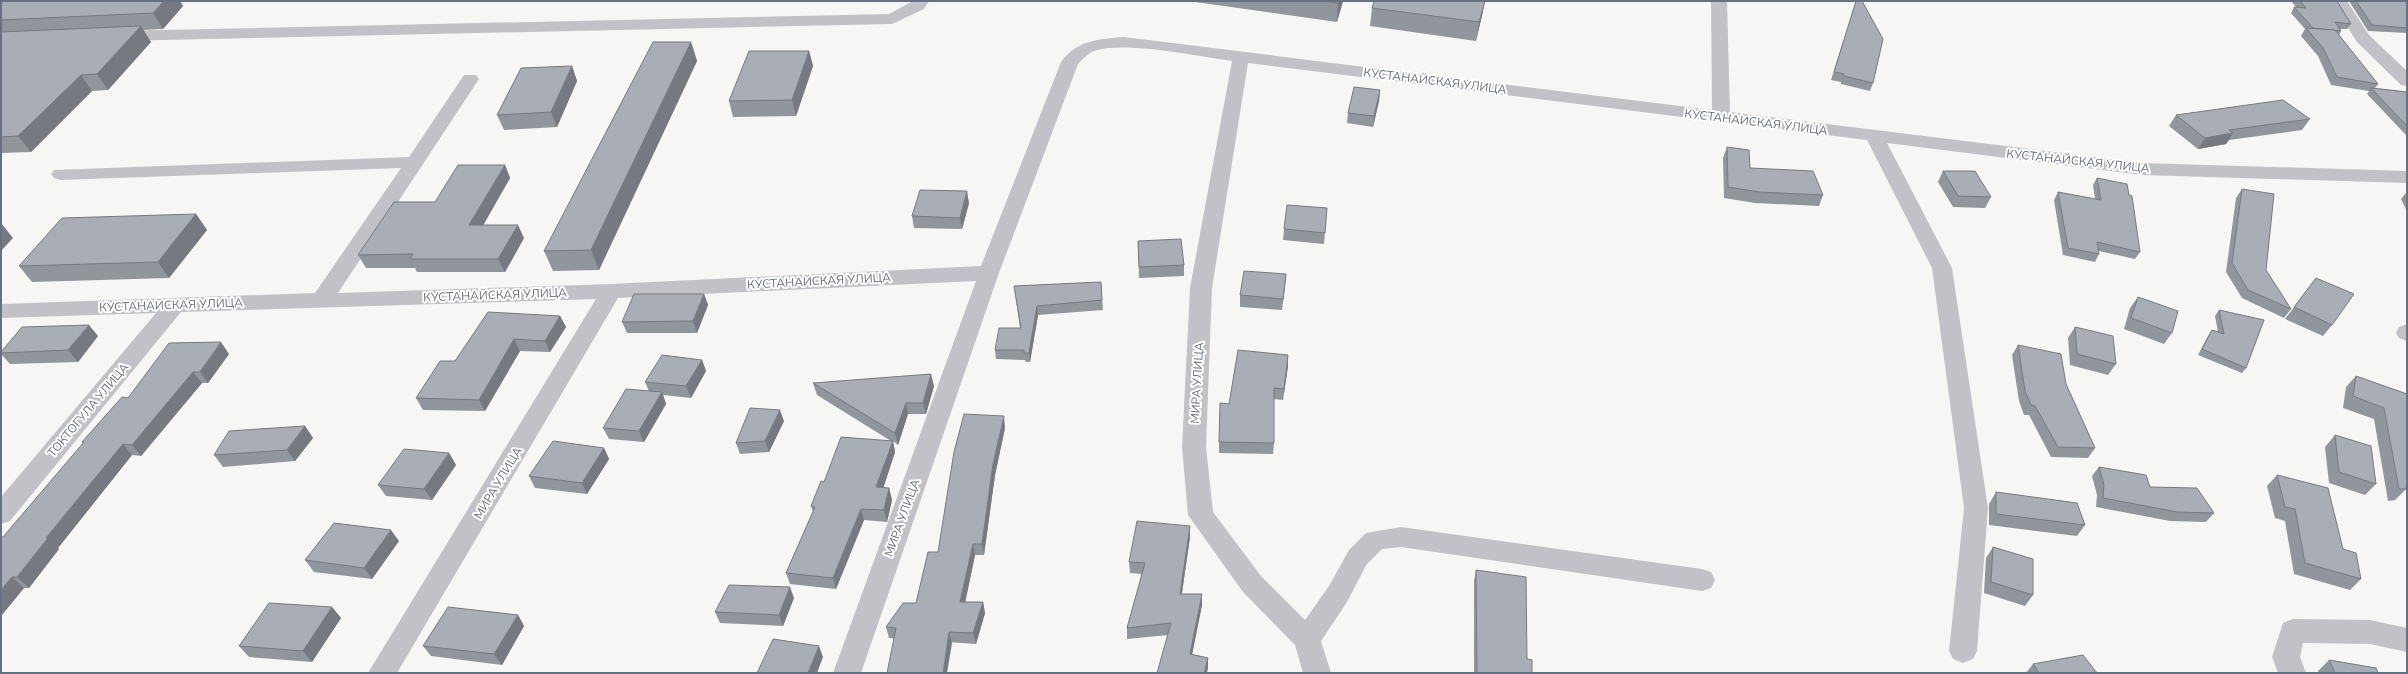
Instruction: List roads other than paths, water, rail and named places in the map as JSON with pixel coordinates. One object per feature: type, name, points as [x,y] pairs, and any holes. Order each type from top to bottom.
[{"type":"street","points":[[102,37],[892,19],[918,6],[921,1]]},
{"type":"street","points":[[1719,1],[1722,118]]},
{"type":"street","points":[[2339,1],[2363,38],[2407,81]]},
{"type":"street","name":"КУСТАНАЙСКАЯ УЛИЦА","points":[[1107,43],[1124,42],[1241,56],[1722,118],[2143,169],[2407,177]]},
{"type":"street","name":"МИРА УЛИЦА","points":[[847,673],[989,273],[1070,62],[1084,49],[1107,43]]},
{"type":"street","name":"МИРА УЛИЦА","points":[[1241,56],[1201,288],[1194,447],[1201,515],[1252,584],[1307,639],[1317,673]]},
{"type":"street","points":[[322,300],[470,78]]},
{"type":"street","points":[[1875,137],[1942,268],[1976,508],[1963,651]]},
{"type":"street","points":[[61,174],[415,162]]},
{"type":"street","name":"КУСТАНАЙСКАЯ УЛИЦА","points":[[1,311],[611,291],[989,273]]},
{"type":"street","name":"МИРА УЛИЦА","points":[[382,673],[544,406],[611,291]]},
{"type":"street","name":"ТОКТОГУЛА УЛИЦА","points":[[1,514],[175,305]]},
{"type":"street","points":[[1307,639],[1338,594],[1358,557],[1375,540],[1401,537],[1702,580]]},
{"type":"street","points":[[2292,673],[2286,657],[2293,631],[2370,632],[2407,640]]}]
